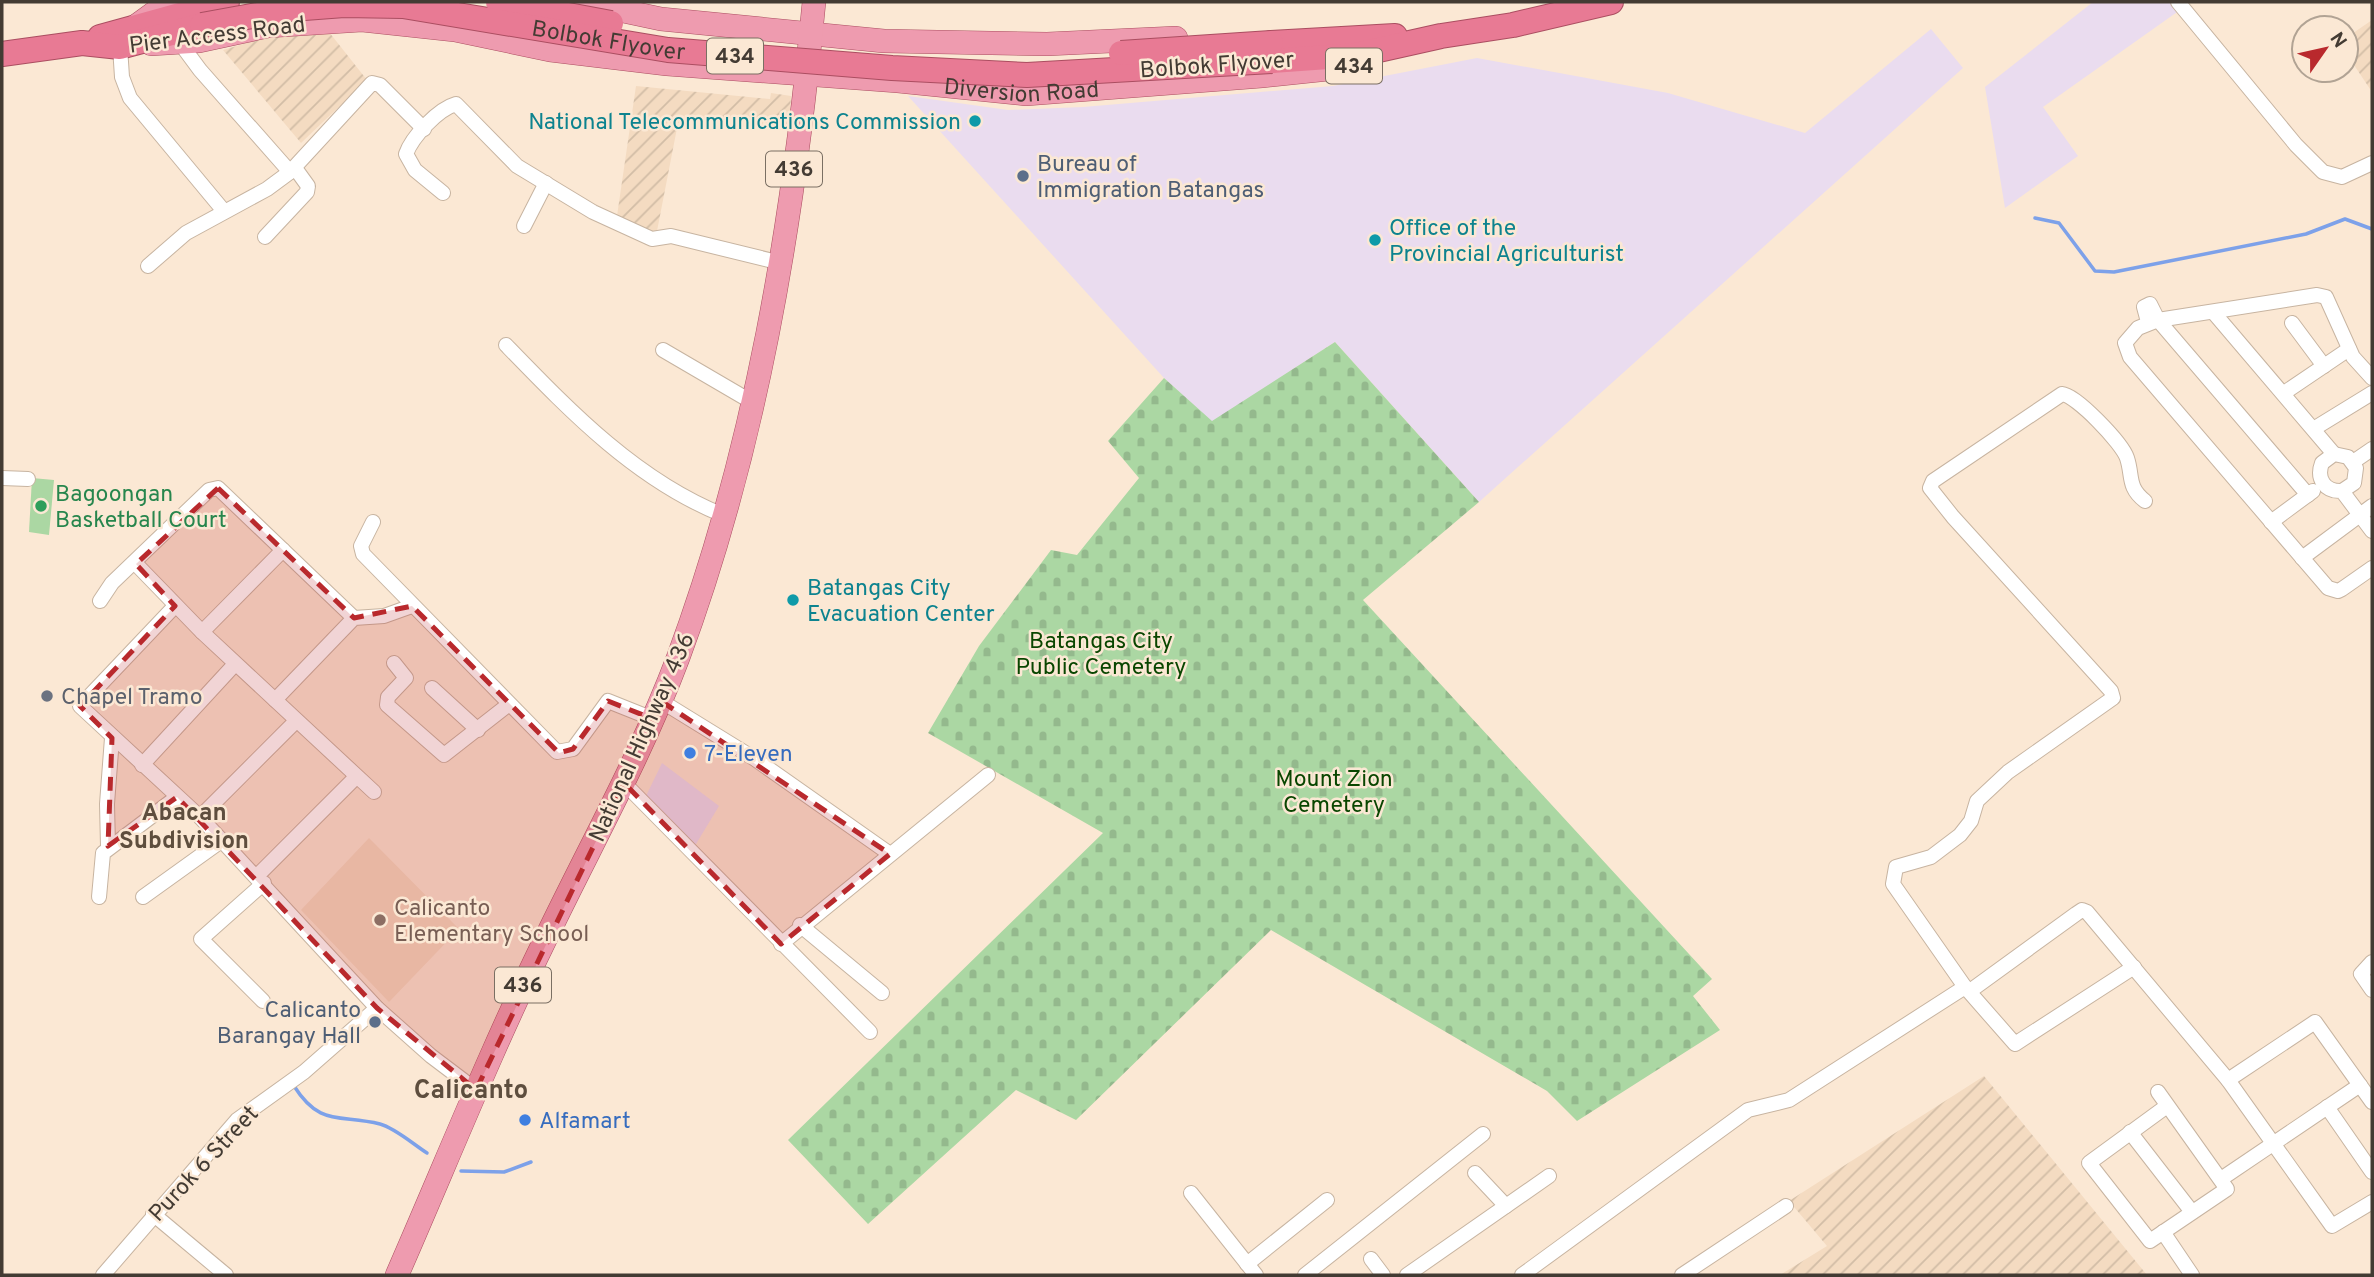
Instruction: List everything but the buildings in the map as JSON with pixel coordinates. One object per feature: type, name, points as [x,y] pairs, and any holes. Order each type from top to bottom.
[{"type":"highway","name":"Bolbok Flyover","points":[[131,39],[199,17],[227,2]]},
{"type":"highway","name":"Bolbok Flyover","points":[[498,2],[670,34],[933,54],[1028,59],[1271,52]]},
{"type":"highway","name":"Diversion Road","points":[[1441,36],[1498,28],[1611,2]]},
{"type":"highway","name":"Bolbok Flyover","points":[[199,17],[344,5],[403,6],[668,50],[892,68],[1027,75],[1271,52],[1356,36],[1441,36]]},
{"type":"highway","name":"Pier Access Road","points":[[2,54],[131,39]]},
{"type":"main road","name":"Pier Access Road","points":[[131,39],[169,2]]},
{"type":"main road","name":"434","points":[[581,2],[661,19],[811,31]]},
{"type":"main road","name":"National Highway 436","points":[[397,1275],[476,1090],[546,937],[624,783],[657,710],[695,610],[752,402],[780,263],[814,2]]},
{"type":"main road","name":"Pier Access Road","points":[[131,39],[180,43],[268,26],[362,20],[455,30],[550,50],[654,63],[806,75]]},
{"type":"main road","name":"Diversion Road","points":[[811,31],[884,41],[1048,44],[1352,28],[1441,36]]},
{"type":"main road","name":"Diversion Road","points":[[806,75],[1026,94],[1262,76],[1354,66],[1441,36]]},
{"type":"street","points":[[2178,2],[2251,94],[2323,172],[2342,177],[2372,163]]},
{"type":"street","points":[[131,39],[122,77],[130,98],[223,210]]},
{"type":"street","points":[[180,43],[308,189],[265,237]]},
{"type":"street","points":[[148,266],[186,233],[223,210],[267,189],[292,170],[372,83],[380,85],[424,129]]},
{"type":"street","points":[[443,193],[408,160],[408,149],[447,107],[456,104],[507,158],[593,212],[652,239],[671,236],[780,263]]},
{"type":"street","points":[[524,226],[546,184]]},
{"type":"street","points":[[2372,378],[2349,349],[2326,297],[2317,295],[2153,321],[2129,335],[2125,343],[2127,351],[2271,522],[2333,591],[2343,589],[2372,568]]},
{"type":"street","points":[[2214,313],[2315,428],[2334,454]]},
{"type":"street","points":[[2153,321],[2308,495]]},
{"type":"street","points":[[2292,323],[2325,366]]},
{"type":"street","points":[[506,345],[620,454],[685,499],[723,515]]},
{"type":"street","points":[[663,349],[752,402]]},
{"type":"street","points":[[2284,393],[2349,349]]},
{"type":"street","points":[[2315,428],[2372,393]]},
{"type":"street","points":[[2134,967],[2015,1044],[1967,989],[1893,884],[1896,867],[1931,857],[1960,835],[1971,821],[1977,801],[2008,772],[2113,698],[2110,691],[1933,494],[1930,488],[1933,481],[2062,394],[2074,397],[2122,449],[2128,462],[2131,487],[2145,501]]},
{"type":"street","points":[[2353,462],[2372,449]]},
{"type":"street","points":[[2334,454],[2341,454],[2353,462],[2357,476],[2349,488],[2335,491],[2323,484],[2320,477],[2322,463],[2334,454]]},
{"type":"street","points":[[2,478],[28,479]]},
{"type":"street","points":[[2271,522],[2323,484]]},
{"type":"street","points":[[100,601],[112,583],[136,564],[213,488],[218,488],[354,618]]},
{"type":"street","points":[[2342,491],[2367,510],[2372,531]]},
{"type":"street","points":[[2302,558],[2367,510]]},
{"type":"street","points":[[373,522],[361,546],[363,554],[508,705],[561,752],[575,746],[608,701],[657,710],[755,759],[890,854]]},
{"type":"street","points":[[202,632],[283,550]]},
{"type":"street","points":[[136,564],[235,664],[374,792]]},
{"type":"street","points":[[176,606],[80,706],[200,817],[377,1008],[431,1056],[476,1090]]},
{"type":"street","points":[[275,700],[354,618],[384,616],[412,606]]},
{"type":"street","points":[[394,663],[406,675],[388,697],[387,705],[438,753],[448,755],[508,705]]},
{"type":"street","points":[[142,765],[235,664]]},
{"type":"street","points":[[432,688],[478,730]]},
{"type":"street","points":[[200,817],[296,721]]},
{"type":"street","points":[[108,846],[107,804],[112,738]]},
{"type":"street","points":[[781,944],[800,925],[988,775]]},
{"type":"street","points":[[263,1001],[201,939],[356,777]]},
{"type":"street","points":[[624,783],[870,1032]]},
{"type":"street","points":[[99,897],[103,853],[108,846],[177,797]]},
{"type":"street","points":[[143,897],[221,841]]},
{"type":"street","points":[[1522,1275],[1748,1110],[1789,1100],[1967,989],[2082,910],[2134,967],[2228,1080],[2332,1226],[2372,1202]]},
{"type":"street","points":[[800,925],[882,993]]},
{"type":"street","points":[[2372,962],[2361,974],[2372,990]]},
{"type":"street","name":"Purok 6 Street","points":[[103,1275],[153,1214],[248,1110],[304,1072],[377,1008]]},
{"type":"street","points":[[2228,1080],[2315,1022],[2372,1102]]},
{"type":"street","points":[[2221,1180],[2360,1085]]},
{"type":"street","points":[[2158,1092],[2227,1189],[2150,1241],[2089,1163],[2167,1106]]},
{"type":"street","points":[[2327,1107],[2372,1172]]},
{"type":"street","points":[[2130,1132],[2192,1212]]},
{"type":"street","points":[[1305,1275],[1483,1134]]},
{"type":"street","points":[[1475,1172],[1506,1206]]},
{"type":"street","points":[[1407,1275],[1424,1270],[1549,1176]]},
{"type":"street","points":[[1191,1193],[1252,1270],[1327,1200]]},
{"type":"street","points":[[1682,1275],[1786,1206]]},
{"type":"street","points":[[153,1214],[226,1275]]},
{"type":"street","points":[[2163,1232],[2192,1275]]},
{"type":"street","points":[[1371,1259],[1383,1275]]},
{"type":"highlighted area","points":[[218,488],[354,618],[412,606],[559,753],[573,749],[608,701],[653,719],[661,701],[890,854],[781,944],[624,783],[476,1090],[377,1008],[177,797],[108,846],[112,738],[80,706],[175,606],[136,564]]},
{"type":"shaded area","points":[[2093,2],[2172,2],[2180,10],[2043,107],[2078,156],[2005,208],[1985,87]]},
{"type":"shaded area","points":[[2372,20],[2372,92],[2360,74],[2360,28]]},
{"type":"shaded area","points":[[1931,29],[1963,68],[1479,502],[1335,342],[1212,422],[1164,378],[908,96],[1008,110],[1083,107],[1333,86],[1477,58],[1668,93],[1805,133]]},
{"type":"shaded area","points":[[329,32],[367,80],[301,143],[223,50],[270,36]]},
{"type":"shaded area","points":[[636,86],[770,99],[771,93],[791,96],[789,130],[678,123],[657,231],[651,234],[617,216]]},
{"type":"shaded area","points":[[662,763],[719,806],[693,849],[645,798]]},
{"type":"shaded area","name":"Calicanto Elementary School","points":[[369,838],[459,929],[389,1002],[301,910]]},
{"type":"shaded area","points":[[1984,1076],[2147,1275],[1780,1275],[1827,1246],[1789,1201]]},
{"type":"green space","points":[[1335,342],[1479,502],[1363,600],[1712,979],[1693,996],[1720,1030],[1577,1121],[1547,1091],[1271,930],[1076,1120],[1016,1090],[868,1224],[788,1140],[1103,833],[928,733],[979,646],[1051,550],[1077,555],[1139,478],[1108,441],[1164,378],[1212,421]]},
{"type":"green space","name":"Bagoongan Basketball Court","points":[[32,478],[54,480],[49,535],[29,532]]},
{"type":"waterway","points":[[2035,218],[2059,223],[2095,271],[2114,272],[2306,234],[2345,219],[2372,229]]},
{"type":"waterway","points":[[294,1086],[303,1099],[322,1113],[331,1117],[386,1126],[427,1153]]},
{"type":"waterway","points":[[461,1171],[504,1172],[531,1162]]},
{"type":"place","name":"National Telecommunications Commission","points":[[975,121]]},
{"type":"place","name":"Bureau of Immigration Batangas","points":[[1023,176]]},
{"type":"place","name":"Office of the Provincial Agriculturist","points":[[1375,240]]},
{"type":"place","name":"Bagoongan Basketball Court","points":[[41,506]]},
{"type":"place","name":"Batangas City Evacuation Center","points":[[793,600]]},
{"type":"place","name":"Chapel Tramo","points":[[47,696]]},
{"type":"place","name":"7-Eleven","points":[[690,753]]},
{"type":"place","name":"Calicanto Elementary School","points":[[380,920]]},
{"type":"place","name":"Calicanto Barangay Hall","points":[[375,1022]]},
{"type":"place","name":"Alfamart","points":[[525,1120]]},
{"type":"district","name":"Abacan Subdivision","points":[[184,826]]},
{"type":"district","name":"Calicanto","points":[[471,1089]]},
{"type":"park label","name":"Batangas City Public Cemetery","points":[[1101,653]]},
{"type":"park label","name":"Mount Zion Cemetery","points":[[1334,791]]}]
